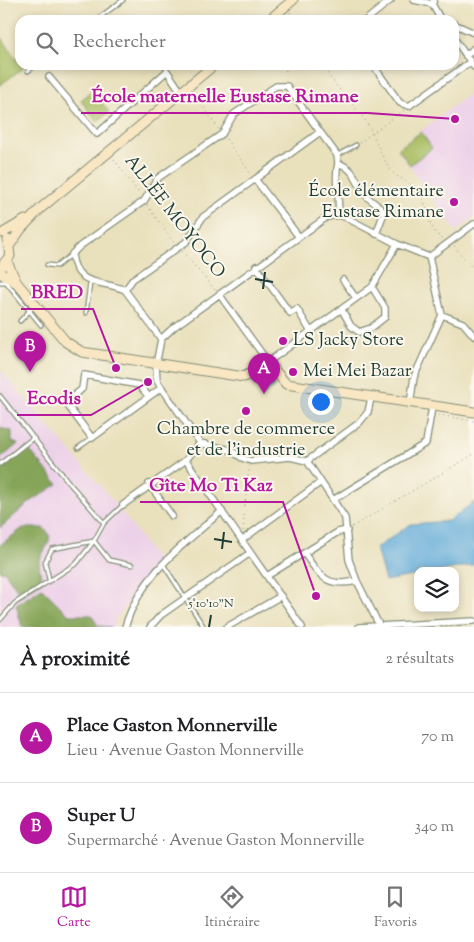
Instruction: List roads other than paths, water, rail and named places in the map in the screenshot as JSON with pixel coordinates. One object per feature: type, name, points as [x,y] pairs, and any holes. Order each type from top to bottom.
[{"type":"street","points":[[275,15],[293,0]]},
{"type":"street","points":[[372,15],[391,0]]},
{"type":"street","points":[[414,0],[433,2],[439,15]]},
{"type":"street","points":[[459,26],[474,33]]},
{"type":"street","points":[[459,46],[470,62]]},
{"type":"street","points":[[459,70],[470,62],[474,48]]},
{"type":"street","points":[[10,245],[1,232],[16,226],[41,208],[208,70]]},
{"type":"street","points":[[377,70],[400,103],[409,106],[459,70]]},
{"type":"street","points":[[48,77],[97,134],[167,71],[181,92]]},
{"type":"street","points":[[161,339],[125,290],[118,286],[90,283],[79,272],[72,260],[72,254],[80,246],[144,201],[158,178],[222,134],[234,114],[276,86],[287,86],[337,155],[338,163],[335,182],[339,201],[338,215]]},
{"type":"street","points":[[125,290],[132,280],[179,249],[186,242],[202,216],[320,132]]},
{"type":"street","points":[[338,163],[348,166],[355,174],[364,194],[384,213],[376,234]]},
{"type":"street","points":[[255,179],[298,238]]},
{"type":"street","points":[[41,208],[21,229],[10,245],[4,265],[33,308],[63,344],[82,352],[156,365],[244,377],[311,332],[372,287],[397,244]]},
{"type":"street","points":[[379,626],[356,581],[349,560],[345,518],[307,461],[290,457],[251,461],[230,450],[200,443],[156,381],[156,365],[161,339],[174,327],[256,266],[327,217],[338,215],[397,244],[429,257]]},
{"type":"street","points":[[429,257],[474,224]]},
{"type":"street","points":[[410,404],[414,377],[442,315],[429,257]]},
{"type":"street","points":[[256,266],[290,313],[297,309],[311,332]]},
{"type":"street","points":[[0,273],[17,283]]},
{"type":"street","points":[[343,280],[356,298]]},
{"type":"street","points":[[342,310],[351,326],[359,332],[371,328],[385,317],[385,308],[372,287]]},
{"type":"street","points":[[219,294],[286,384],[410,404],[434,411],[474,412]]},
{"type":"street","points":[[442,315],[463,323],[474,336]]},
{"type":"street","points":[[149,397],[139,384],[84,374],[82,389],[70,399],[68,406],[92,438],[162,388]]},
{"type":"street","points":[[307,461],[359,422],[368,412],[371,398]]},
{"type":"street","points":[[333,500],[426,443],[434,411]]},
{"type":"street","points":[[123,505],[149,484],[186,460],[200,443]]},
{"type":"street","points":[[186,460],[302,627]]},
{"type":"street","points":[[242,540],[320,482]]},
{"type":"street","points":[[149,484],[172,516]]},
{"type":"street","points":[[125,627],[142,588],[163,564],[222,511]]},
{"type":"street","points":[[267,576],[338,532],[347,530]]},
{"type":"street","points":[[150,627],[162,615],[250,553]]},
{"type":"street","points":[[304,553],[319,574],[328,582],[344,583],[356,581]]},
{"type":"street","points":[[227,627],[281,596]]},
{"type":"street","points":[[359,627],[474,621]]},
{"type":"lane","points":[[102,15],[122,0]]},
{"type":"lane","points":[[337,155],[356,144]]},
{"type":"lane","points":[[47,265],[57,266],[72,254]]},
{"type":"lane","points":[[0,282],[6,282],[33,308],[41,325]]},
{"type":"lane","points":[[86,313],[90,283]]},
{"type":"lane","points":[[20,321],[33,308]]},
{"type":"lane","points":[[0,396],[48,457],[104,523]]},
{"type":"lane","points":[[0,464],[33,438]]},
{"type":"lane","points":[[78,448],[92,438]]},
{"type":"lane","points":[[0,620],[15,603],[49,579],[77,563],[94,541],[104,523],[123,505]]},
{"type":"lane","points":[[94,541],[109,560],[132,565]]},
{"type":"lane","points":[[49,579],[45,562],[52,549],[94,541]]},
{"type":"lane","points":[[163,564],[204,627]]},
{"type":"water","points":[[261,381],[265,387],[272,383],[275,387],[264,394],[258,383]]},
{"type":"water","points":[[474,502],[474,565],[459,568],[414,567],[414,576],[385,581],[376,548],[411,524],[448,521]]},
{"type":"place","name":"École maternelle Eustase Rimane","points":[[455,119]]},
{"type":"place","name":"École élémentaire Eustase Rimane","points":[[454,202]]},
{"type":"place","name":"LS Jacky Store","points":[[283,341]]},
{"type":"place","name":"BRED","points":[[116,368]]},
{"type":"place","name":"Super U","points":[[30,372]]},
{"type":"place","name":"Mei Mei Bazar","points":[[293,372]]},
{"type":"place","name":"Ecodis","points":[[148,382]]},
{"type":"place","name":"Place Gaston Monnerville","points":[[264,394]]},
{"type":"place","name":"Chambre de commerce et de l'industrie","points":[[246,411]]},
{"type":"place","name":"Gîte Mo Ti Kaz","points":[[316,596]]}]
